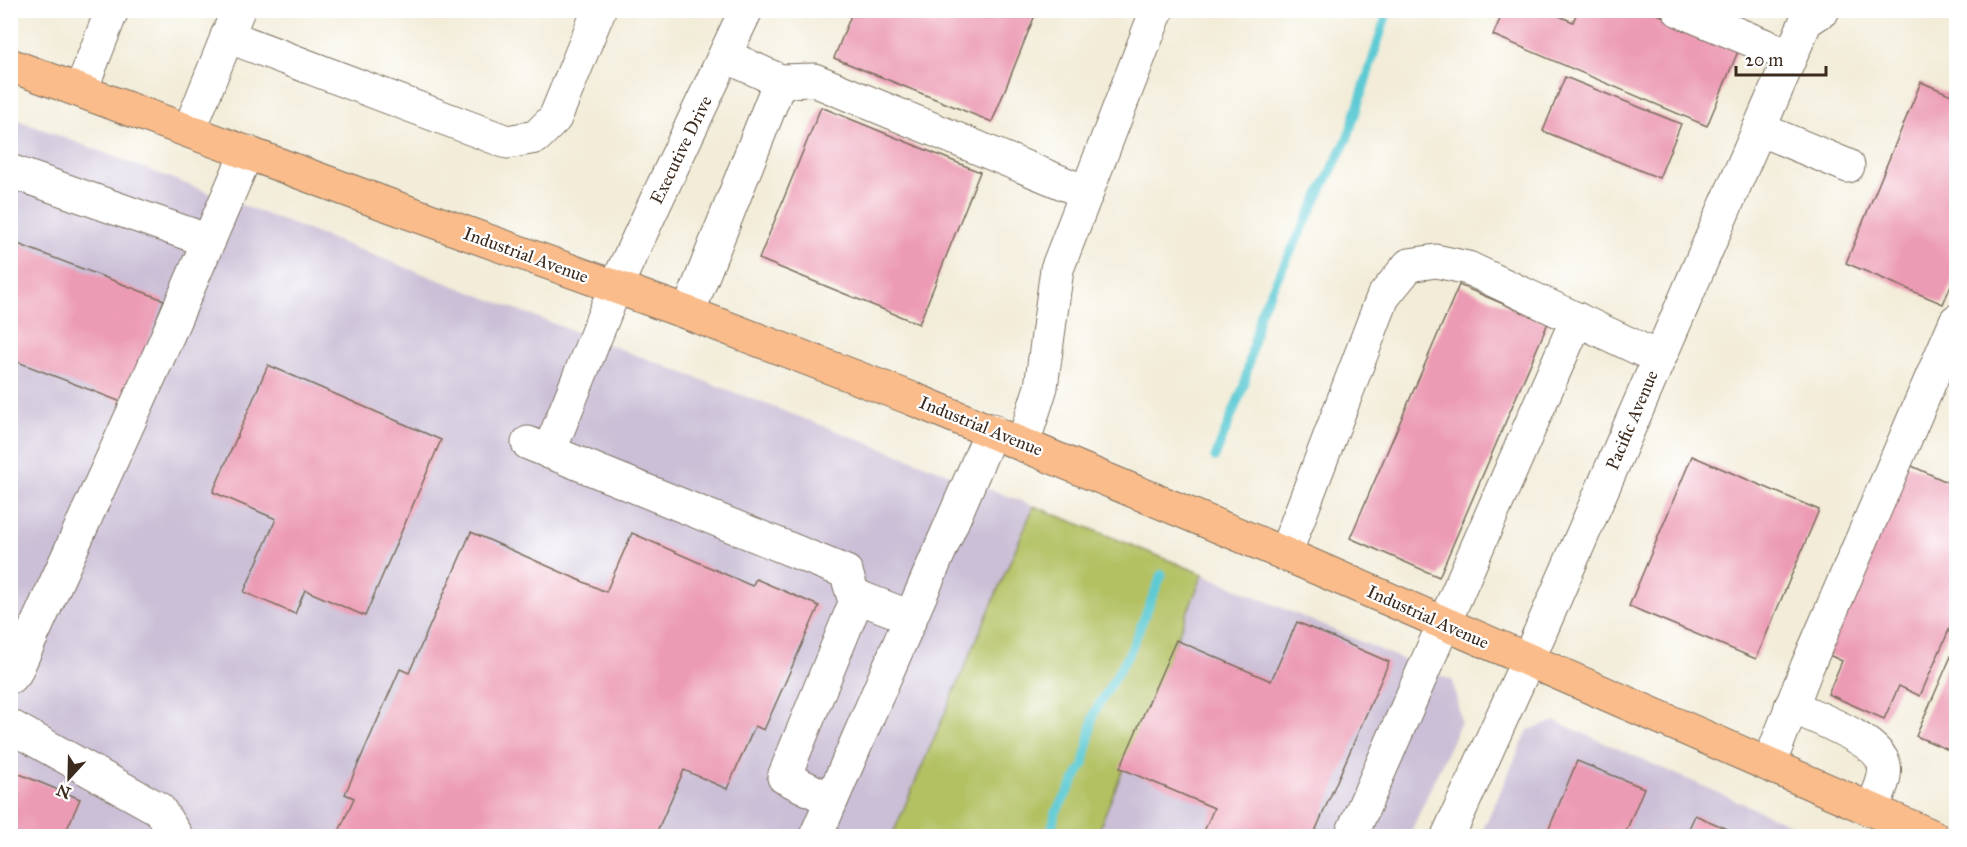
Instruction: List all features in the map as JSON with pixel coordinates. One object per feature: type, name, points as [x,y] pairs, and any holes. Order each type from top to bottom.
[{"type":"main road","name":"Industrial Avenue","points":[[10,65],[688,314],[992,430],[1285,554],[1932,837]]},
{"type":"street","points":[[81,90],[112,10]]},
{"type":"street","points":[[189,131],[233,23],[507,142],[536,137],[555,118],[599,10]]},
{"type":"street","name":"Executive Drive","points":[[746,10],[539,447],[846,572],[853,594],[858,597]]},
{"type":"street","points":[[1023,444],[1041,387],[1058,269],[1157,10]]},
{"type":"street","points":[[1679,10],[1790,56]]},
{"type":"street","name":"Pacific Avenue","points":[[1448,837],[1528,660],[1790,56],[1806,21],[1823,10]]},
{"type":"street","points":[[726,56],[780,81],[814,80],[1087,192]]},
{"type":"street","points":[[688,314],[780,81]]},
{"type":"street","points":[[1759,129],[1848,166]]},
{"type":"street","points":[[10,677],[15,673],[247,152]]},
{"type":"street","points":[[10,171],[209,241]]},
{"type":"street","points":[[1285,554],[1383,297],[1409,265],[1436,261],[1468,268],[1659,357]]},
{"type":"street","points":[[1351,837],[1577,319]]},
{"type":"street","points":[[1769,765],[1791,706],[1956,321]]},
{"type":"street","points":[[816,837],[992,430]]},
{"type":"street","points":[[831,800],[784,777],[858,597],[910,617]]},
{"type":"street","points":[[1791,706],[1848,733],[1873,748],[1884,765],[1884,775],[1871,810]]},
{"type":"street","points":[[10,726],[159,808],[176,837]]},
{"type":"shaded area","points":[[10,117],[1034,506],[892,836],[11,836]]},
{"type":"shaded area","points":[[1203,574],[1453,681],[1461,721],[1409,836],[1096,836]]},
{"type":"shaded area","points":[[1555,721],[1817,836],[1480,836],[1528,730]]},
{"type":"green space","points":[[1034,506],[1203,574],[1096,836],[892,836]]},
{"type":"building","points":[[853,10],[1037,10],[992,122],[834,58]]},
{"type":"building","points":[[1504,10],[1545,10],[1573,22],[1578,10],[1648,10],[1739,49],[1707,126],[1493,35]]},
{"type":"building","points":[[1565,77],[1681,124],[1659,178],[1543,131]]},
{"type":"building","points":[[1921,82],[1956,97],[1956,273],[1943,304],[1846,263]]},
{"type":"building","points":[[821,107],[980,172],[919,324],[759,259]]},
{"type":"building","points":[[10,241],[164,300],[124,403],[10,359]]},
{"type":"building","points":[[1459,285],[1548,323],[1439,577],[1350,538]]},
{"type":"building","points":[[268,365],[441,440],[365,616],[305,590],[295,614],[244,592],[276,519],[213,492]]},
{"type":"building","points":[[1692,456],[1819,510],[1756,659],[1629,606]]},
{"type":"building","points":[[1903,462],[1956,486],[1956,614],[1920,696],[1899,686],[1884,719],[1828,694],[1842,661],[1820,651]]},
{"type":"building","points":[[471,532],[606,592],[632,533],[752,586],[756,579],[819,606],[764,730],[755,726],[727,789],[684,770],[655,836],[337,836],[354,798],[345,794],[400,669],[409,673]]},
{"type":"building","points":[[1297,622],[1389,662],[1313,836],[1202,836],[1214,808],[1120,768],[1176,640],[1271,681]]},
{"type":"building","points":[[1956,645],[1956,753],[1916,736]]},
{"type":"building","points":[[1577,761],[1644,788],[1624,836],[1546,836]]},
{"type":"building","points":[[10,770],[80,799],[64,836],[10,836]]},
{"type":"building","points":[[1695,815],[1743,836],[1686,836]]},
{"type":"building","points":[[1660,830],[1675,836],[1657,836]]},
{"type":"waterway","points":[[1215,457],[1244,385],[1260,313],[1348,137],[1388,10]]},
{"type":"waterway","points":[[1050,836],[1055,814],[1084,764],[1094,713],[1130,652],[1162,574]]}]
